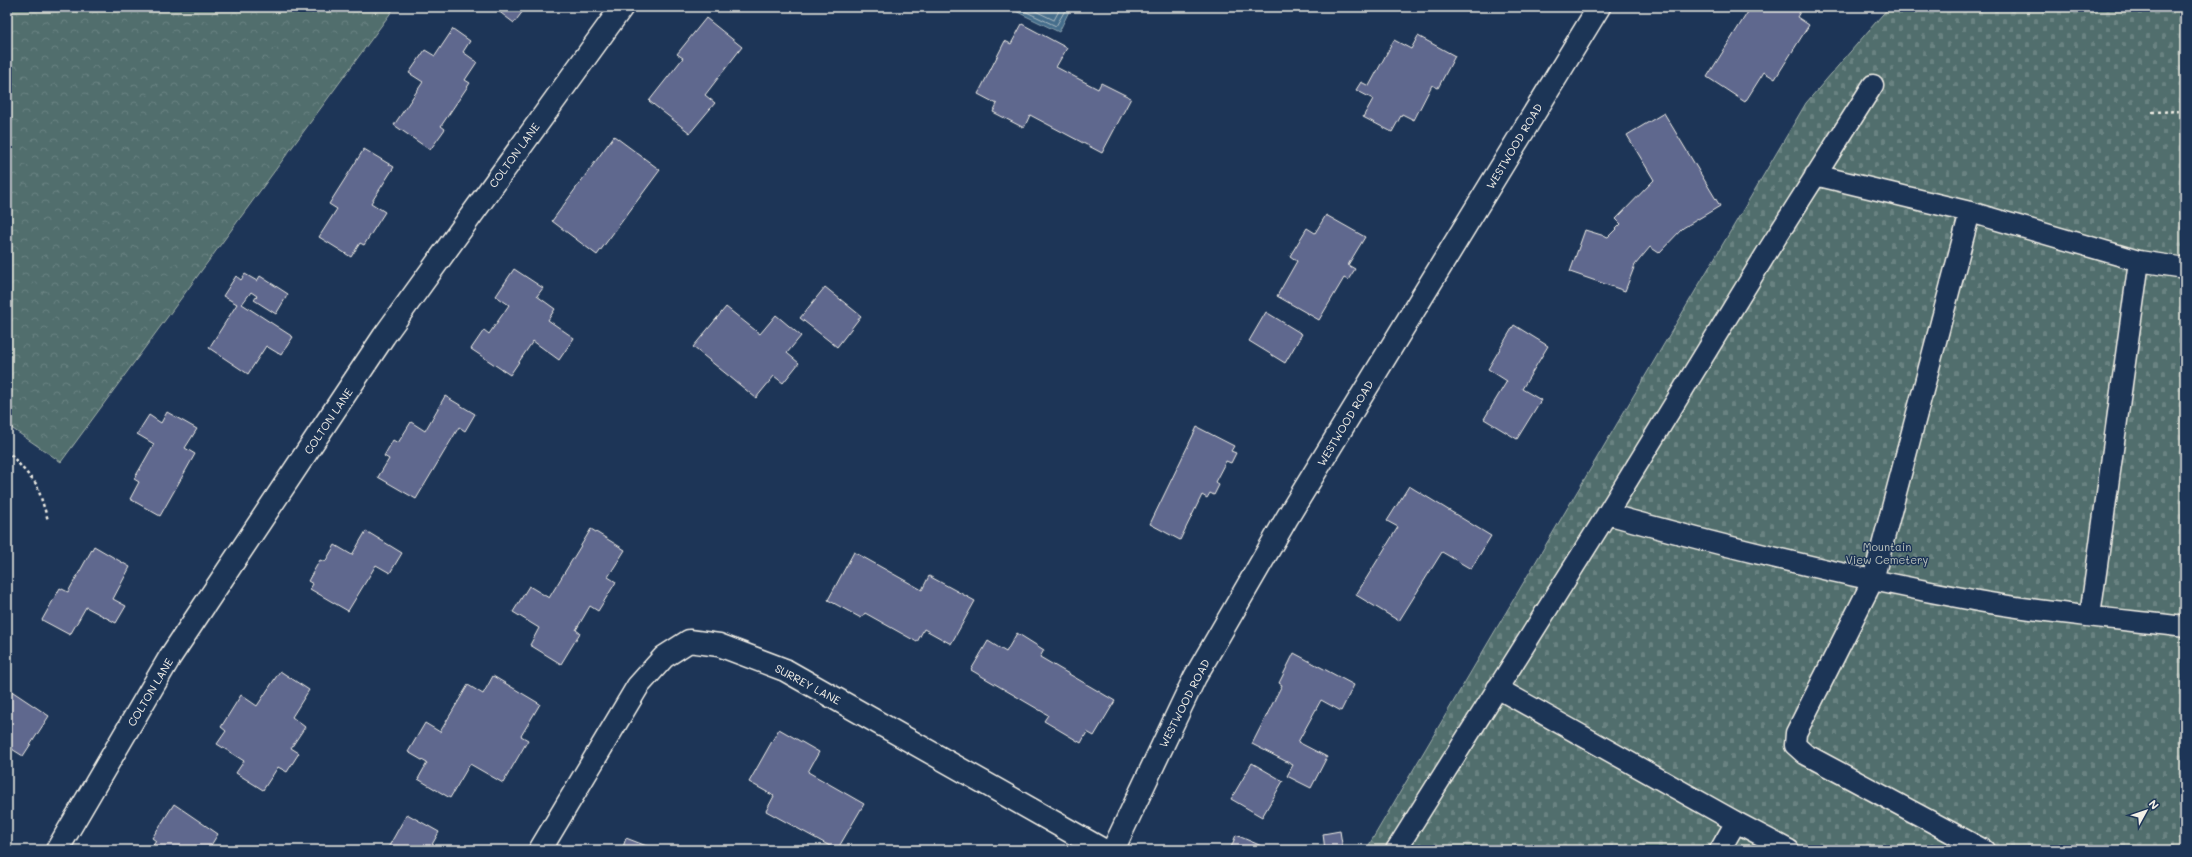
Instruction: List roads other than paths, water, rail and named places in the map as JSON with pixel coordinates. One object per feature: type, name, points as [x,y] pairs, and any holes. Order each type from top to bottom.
[{"type":"street","name":"COLTON LANE","points":[[57,850],[170,658],[384,336],[622,7]]},
{"type":"street","name":"WESTWOOD ROAD","points":[[1113,850],[1199,670],[1288,518],[1599,7]]},
{"type":"street","name":"SURREY LANE","points":[[540,850],[638,686],[664,657],[689,641],[718,645],[785,670],[1103,850]]},
{"type":"lane","points":[[1396,850],[1607,514],[1815,175],[1873,85]]},
{"type":"lane","points":[[1815,175],[1970,212],[2139,262],[2185,268]]},
{"type":"lane","points":[[1970,212],[1873,580],[1796,733],[1795,745],[1805,754],[1984,850]]},
{"type":"lane","points":[[2090,616],[2139,262]]},
{"type":"lane","points":[[1607,514],[1704,541],[1873,580],[1979,601],[2185,627]]},
{"type":"lane","points":[[1497,688],[1736,822],[1790,850]]},
{"type":"lane","points":[[1720,850],[1736,822]]},
{"type":"water","points":[[1007,7],[1071,7],[1059,32]]},
{"type":"park label","name":"Mountain View Cemetery","points":[[1887,552]]}]
